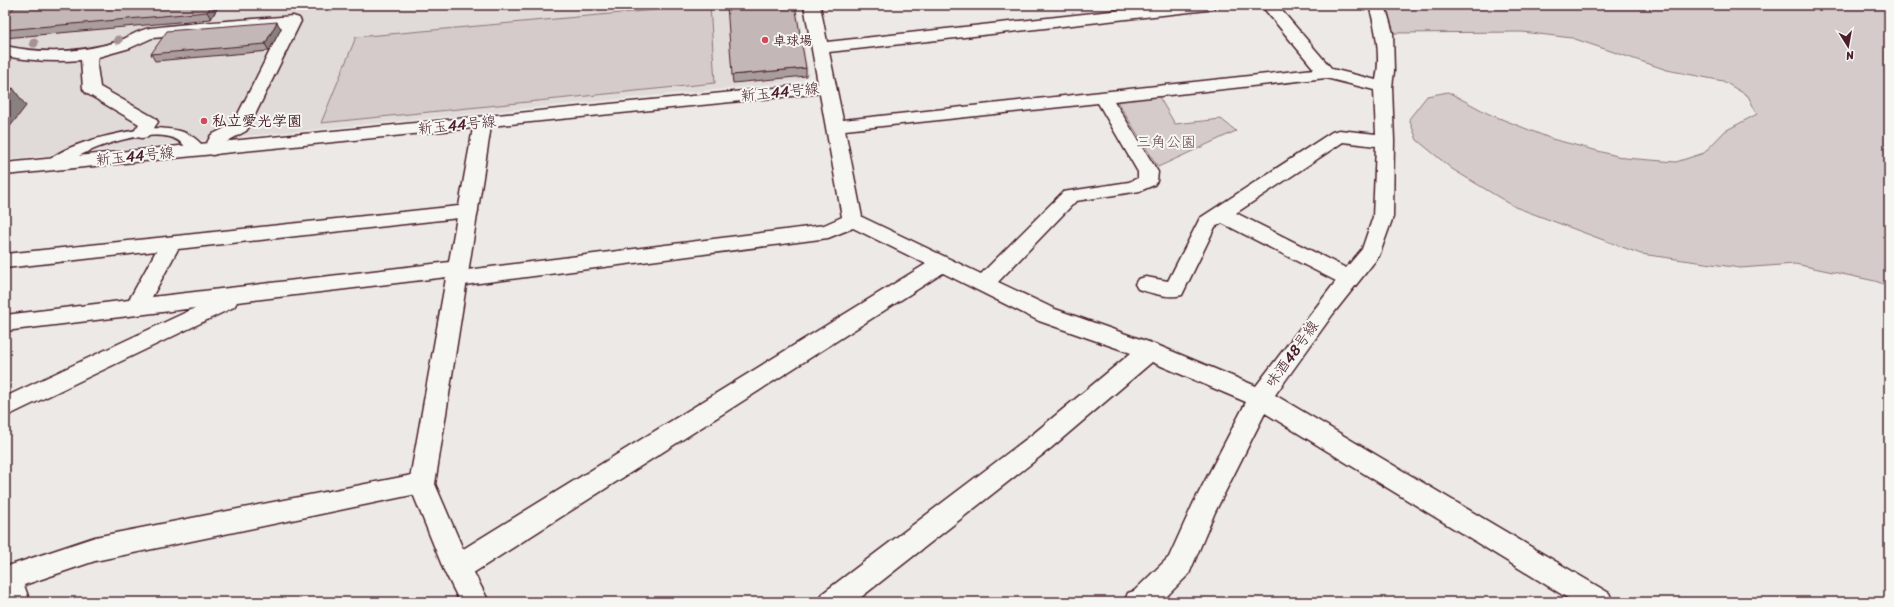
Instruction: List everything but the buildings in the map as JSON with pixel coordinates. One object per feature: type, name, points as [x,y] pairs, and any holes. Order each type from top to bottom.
[{"type":"street","name":"新玉44号線","points":[[5,169],[826,88],[812,5]]},
{"type":"street","points":[[820,48],[1208,5]]},
{"type":"street","points":[[1269,5],[1326,73]]},
{"type":"street","name":"味酒48号線","points":[[1138,602],[1144,600],[1178,565],[1202,512],[1260,398],[1325,309],[1372,251],[1383,217],[1385,141],[1383,87],[1386,71],[1385,33],[1377,5]]},
{"type":"street","points":[[5,51],[25,55],[55,57],[90,54],[124,45],[149,33],[293,21],[240,127],[218,139],[205,149]]},
{"type":"street","points":[[90,54],[89,66],[92,89],[112,102],[149,122],[142,133]]},
{"type":"street","points":[[836,126],[1326,73],[1383,87]]},
{"type":"street","points":[[826,88],[836,126],[853,220]]},
{"type":"street","points":[[984,284],[1070,196],[1133,187],[1146,181],[1148,172],[1103,97]]},
{"type":"street","points":[[475,602],[457,568],[422,484],[483,122]]},
{"type":"street","points":[[1146,284],[1174,290],[1207,223],[1339,136],[1385,141]]},
{"type":"street","points":[[5,261],[468,211]]},
{"type":"street","points":[[1221,214],[1350,279]]},
{"type":"street","points":[[853,220],[1047,315],[1149,351],[1260,398],[1599,602]]},
{"type":"street","points":[[5,323],[243,294],[457,273],[828,231],[853,220]]},
{"type":"street","points":[[136,307],[170,243]]},
{"type":"street","points":[[457,568],[942,264]]},
{"type":"street","points":[[5,408],[243,294]]},
{"type":"street","points":[[833,602],[1042,441],[1149,351]]},
{"type":"street","points":[[10,586],[95,549],[422,484]]},
{"type":"lane","points":[[54,164],[85,147],[114,138],[142,133],[165,132],[183,136],[205,149]]},
{"type":"shaded area","name":"私立愛光学園","points":[[5,5],[797,5],[809,74],[801,81],[5,160]]},
{"type":"green space","points":[[710,5],[715,83],[321,123],[356,37]]},
{"type":"green space","points":[[1387,5],[1889,5],[1889,286],[1875,281],[1795,264],[1740,268],[1641,254],[1515,207],[1452,169],[1417,140],[1409,119],[1427,96],[1448,92],[1489,114],[1552,139],[1625,158],[1676,162],[1704,153],[1725,131],[1757,114],[1748,96],[1723,81],[1667,70],[1572,38],[1522,32],[1392,33]]},
{"type":"green space","name":"三角公園","points":[[1158,95],[1175,124],[1221,119],[1236,131],[1158,167],[1115,98]]},
{"type":"place","name":"卓球場","points":[[765,40]]},
{"type":"place","name":"私立愛光学園","points":[[204,121]]}]
